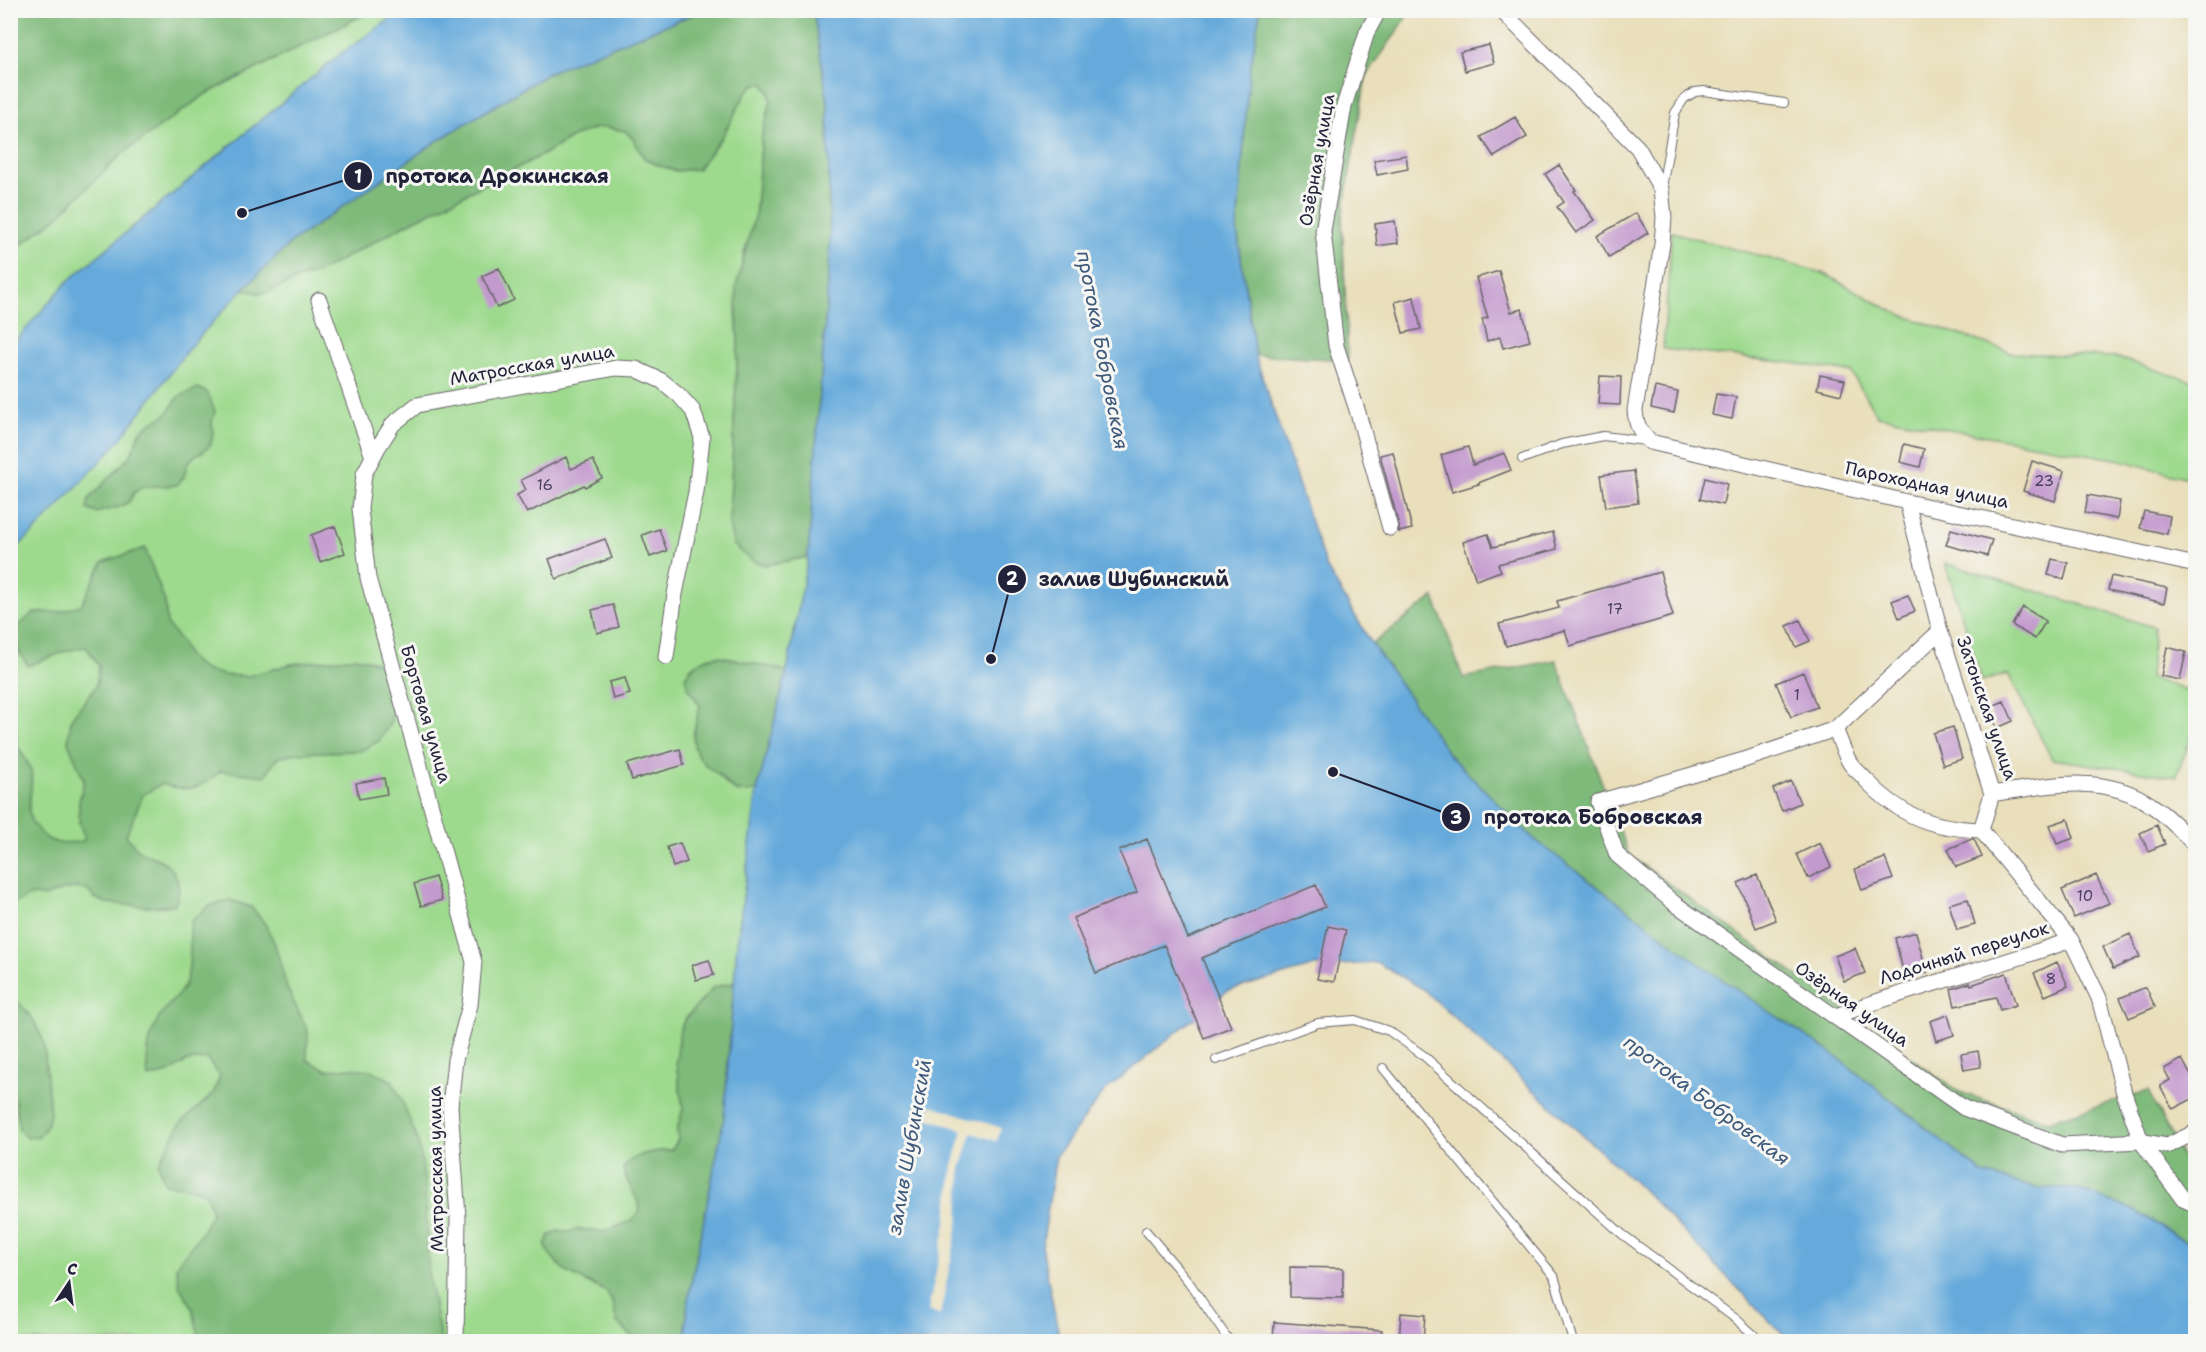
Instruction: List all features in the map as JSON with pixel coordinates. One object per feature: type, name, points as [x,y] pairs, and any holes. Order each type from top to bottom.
[{"type":"street","name":"Озёрная улица","points":[[1379,10],[1367,32],[1344,106],[1323,231],[1336,346],[1390,528]]},
{"type":"street","points":[[1501,10],[1638,148],[1661,189],[1664,217],[1662,244],[1635,410],[1635,421],[1650,442]]},
{"type":"street","points":[[320,300],[373,457]]},
{"type":"street","name":"Матросская улица","points":[[364,474],[393,424],[417,405],[616,368],[636,369],[662,381],[680,395],[693,411],[702,438],[696,492],[675,594],[666,657]]},
{"type":"street","name":"Пароходная улица","points":[[1650,442],[1907,502],[2196,565]]},
{"type":"street","name":"Бортовая улица","points":[[364,474],[360,509],[368,578],[474,962]]},
{"type":"street","name":"Затонская улица","points":[[1907,502],[1940,632],[1992,794],[2070,782],[2116,788],[2136,795],[2151,805],[2196,846]]},
{"type":"street","name":"Затонская улица","points":[[1598,802],[1744,760],[1834,729],[1940,632]]},
{"type":"street","points":[[1834,729],[1850,763],[1876,791],[1896,807],[1917,819],[1940,826],[1981,830],[2071,940],[2099,998],[2124,1093],[2140,1141],[2183,1199],[2196,1205]]},
{"type":"street","points":[[1981,830],[1992,794]]},
{"type":"street","name":"Озёрная улица","points":[[1598,802],[1617,855],[1674,903],[1964,1108],[2062,1144],[2140,1141],[2167,1146],[2196,1132]]},
{"type":"street","name":"Лодочный переулок","points":[[1836,1016],[1935,982],[2031,955],[2071,940]]},
{"type":"street","name":"Матросская улица","points":[[456,1341],[458,1217],[450,1106],[455,1060],[470,1005],[474,962]]},
{"type":"lane","points":[[1661,189],[1674,113],[1684,99],[1695,92],[1704,91],[1784,103]]},
{"type":"lane","points":[[1522,459],[1562,444],[1603,436],[1650,442]]},
{"type":"lane","points":[[1216,1060],[1318,1023],[1355,1020],[1389,1031],[1423,1055],[1622,1234],[1762,1341]]},
{"type":"lane","points":[[1383,1068],[1554,1276],[1573,1341]]},
{"type":"lane","points":[[1146,1231],[1188,1281],[1230,1341]]},
{"type":"green space","points":[[11,10],[371,11],[206,94],[122,154],[55,219],[11,252]]},
{"type":"green space","points":[[371,11],[402,11],[339,55],[68,281],[11,346],[11,252],[55,219],[122,154],[206,94]]},
{"type":"green space","points":[[701,11],[809,11],[814,16],[828,103],[830,255],[808,557],[766,565],[748,558],[733,544],[729,524],[738,343],[736,287],[756,210],[762,134],[771,101],[769,91],[763,83],[753,85],[746,93],[723,135],[698,169],[676,171],[655,164],[644,158],[633,139],[625,131],[604,127],[593,129],[574,136],[319,272],[268,292],[258,293],[243,289],[292,242],[437,141],[552,71]]},
{"type":"green space","points":[[1260,11],[1411,11],[1366,77],[1342,217],[1348,360],[1255,355],[1237,230],[1249,75]]},
{"type":"green space","points":[[763,83],[769,91],[771,101],[761,144],[755,222],[744,252],[736,309],[738,343],[729,524],[766,565],[808,557],[787,671],[719,656],[709,657],[690,668],[688,687],[700,706],[693,736],[706,766],[738,792],[757,791],[734,983],[714,987],[686,1018],[676,1062],[683,1109],[677,1130],[678,1140],[672,1150],[638,1156],[627,1163],[623,1169],[640,1211],[633,1220],[601,1232],[579,1229],[569,1232],[558,1231],[585,1282],[606,1291],[612,1301],[617,1322],[633,1337],[642,1341],[11,1341],[10,553],[36,530],[119,441],[189,348],[243,289],[258,293],[268,292],[319,272],[574,136],[593,129],[604,127],[626,131],[644,158],[676,171],[698,169],[723,135],[746,93],[753,85]]},
{"type":"green space","points":[[1672,232],[1823,273],[1894,312],[2013,353],[2115,357],[2195,382],[2195,480],[2120,460],[1877,416],[1851,372],[1663,349]]},
{"type":"green space","points":[[198,388],[207,392],[215,411],[211,444],[194,456],[187,465],[184,477],[177,485],[143,487],[134,493],[129,502],[119,507],[96,513],[87,509],[89,499],[131,455],[139,434],[147,425],[166,415],[178,397]]},
{"type":"green space","points":[[145,548],[165,602],[167,624],[181,642],[188,656],[204,670],[225,675],[248,676],[291,664],[356,657],[379,663],[392,681],[395,702],[390,724],[379,741],[360,751],[297,753],[277,758],[265,776],[221,771],[200,786],[187,789],[161,784],[143,795],[126,836],[146,855],[169,866],[177,878],[179,891],[174,905],[153,907],[106,903],[95,898],[87,890],[77,888],[66,889],[44,897],[34,895],[11,905],[10,718],[16,723],[17,745],[29,765],[32,776],[29,810],[31,821],[48,839],[58,843],[81,842],[85,838],[79,823],[79,802],[84,780],[68,742],[71,719],[96,686],[99,666],[86,647],[66,651],[28,666],[17,649],[17,627],[33,613],[58,612],[81,605],[103,562]]},
{"type":"green space","points":[[1945,563],[2154,627],[2150,678],[2186,690],[2195,672],[2195,727],[2176,777],[2052,759],[2008,674],[1982,681]]},
{"type":"green space","points":[[1434,597],[1463,678],[1556,660],[1629,855],[1959,1092],[2048,1121],[2148,1091],[2195,1183],[2195,1247],[2135,1211],[2078,1189],[2036,1188],[1984,1174],[1837,1057],[1702,966],[1534,839],[1450,756],[1372,644]]},
{"type":"green space","points":[[720,656],[787,671],[757,791],[735,790],[699,758],[694,744],[700,706],[688,687],[685,677],[700,662]]},
{"type":"green space","points":[[230,900],[251,907],[265,924],[275,944],[287,988],[308,1031],[307,1060],[327,1070],[351,1068],[372,1070],[392,1081],[402,1100],[418,1142],[422,1163],[429,1279],[441,1341],[200,1341],[192,1306],[180,1288],[176,1267],[200,1235],[212,1213],[206,1193],[185,1186],[165,1184],[158,1164],[180,1124],[213,1094],[220,1076],[207,1059],[187,1061],[169,1073],[148,1078],[147,1059],[152,1033],[160,1016],[178,995],[187,979],[191,921],[209,906]]},
{"type":"green space","points":[[734,983],[724,1118],[688,1300],[685,1341],[642,1341],[633,1337],[617,1322],[612,1301],[606,1291],[566,1272],[550,1255],[545,1245],[549,1236],[558,1231],[569,1232],[579,1229],[601,1232],[633,1220],[640,1211],[623,1169],[627,1163],[638,1156],[672,1150],[678,1140],[677,1130],[683,1109],[676,1062],[680,1028],[714,987]]},
{"type":"green space","points":[[10,993],[33,1019],[44,1042],[50,1114],[47,1126],[39,1136],[27,1138],[19,1130],[15,1100],[11,1092]]},
{"type":"water","points":[[402,11],[701,11],[552,71],[437,141],[292,242],[243,289],[189,348],[119,441],[36,530],[11,553],[11,346],[68,281],[339,55]]},
{"type":"water","points":[[809,11],[1260,11],[1249,75],[1237,230],[1255,355],[1326,567],[1372,644],[1450,756],[1534,839],[1702,966],[1837,1057],[1984,1174],[2036,1188],[2078,1189],[2135,1211],[2195,1247],[2195,1341],[1789,1341],[1645,1192],[1424,990],[1378,963],[1315,966],[1227,991],[1105,1091],[1056,1156],[1042,1248],[1060,1341],[685,1342],[688,1300],[724,1118],[737,944],[757,791],[787,671],[808,557],[830,255],[828,103],[814,16]]},
{"type":"pier","points":[[931,1105],[1001,1128],[997,1141],[972,1133],[961,1168],[959,1219],[940,1315],[928,1311],[947,1219],[953,1166],[963,1130],[927,1118]]},
{"type":"building","points":[[1489,45],[1494,63],[1465,71],[1460,52]]},
{"type":"building","points":[[1515,117],[1527,137],[1494,157],[1481,137]]},
{"type":"building","points":[[1406,155],[1408,169],[1377,175],[1374,160]]},
{"type":"building","points":[[1559,165],[1595,220],[1576,233],[1557,207],[1564,202],[1545,174]]},
{"type":"building","points":[[1636,213],[1648,233],[1609,257],[1597,236]]},
{"type":"building","points":[[1395,221],[1398,243],[1377,246],[1375,224]]},
{"type":"building","points":[[499,268],[514,300],[497,308],[482,276]]},
{"type":"building","points":[[1499,271],[1511,312],[1522,309],[1530,341],[1503,348],[1500,337],[1487,341],[1482,319],[1488,318],[1476,278]]},
{"type":"building","points":[[1414,297],[1421,329],[1403,333],[1395,302]]},
{"type":"building","points":[[1820,375],[1845,380],[1841,395],[1817,389]]},
{"type":"building","points":[[1600,376],[1621,377],[1620,405],[1598,404]]},
{"type":"building","points":[[1655,387],[1678,392],[1674,413],[1651,408]]},
{"type":"building","points":[[1716,394],[1736,397],[1732,419],[1712,415]]},
{"type":"building","points":[[1904,444],[1924,449],[1920,467],[1900,462]]},
{"type":"building","points":[[1468,447],[1473,465],[1504,453],[1511,470],[1479,484],[1452,492],[1441,455]]},
{"type":"building","points":[[1393,452],[1412,529],[1399,532],[1380,455]]},
{"type":"building","points":[[566,457],[571,469],[593,460],[602,478],[527,513],[517,495],[526,490],[521,480]]},
{"type":"building","points":[[2032,461],[2064,471],[2055,501],[2023,491]]},
{"type":"building","points":[[1634,471],[1638,503],[1606,507],[1601,475]]},
{"type":"building","points":[[1705,478],[1727,484],[1723,505],[1700,499]]},
{"type":"building","points":[[2088,495],[2120,501],[2117,519],[2085,513]]},
{"type":"building","points":[[2144,511],[2170,516],[2167,534],[2140,528]]},
{"type":"building","points":[[335,526],[345,553],[320,562],[311,535]]},
{"type":"building","points":[[659,529],[667,551],[650,557],[642,535]]},
{"type":"building","points":[[1951,529],[1992,540],[1987,556],[1946,545]]},
{"type":"building","points":[[1553,532],[1557,549],[1498,564],[1501,571],[1476,580],[1463,542],[1488,534],[1493,547]]},
{"type":"building","points":[[605,539],[612,558],[556,579],[549,559]]},
{"type":"building","points":[[2052,559],[2068,563],[2064,579],[2048,575]]},
{"type":"building","points":[[1660,572],[1673,616],[1570,646],[1565,630],[1506,646],[1499,624],[1559,608],[1557,601]]},
{"type":"building","points":[[2111,576],[2167,588],[2164,603],[2108,590]]},
{"type":"building","points":[[1908,595],[1915,611],[1899,618],[1892,601]]},
{"type":"building","points":[[613,605],[619,627],[597,633],[592,610]]},
{"type":"building","points":[[2023,607],[2046,621],[2035,639],[2012,625]]},
{"type":"building","points":[[1800,620],[1810,641],[1796,647],[1787,626]]},
{"type":"building","points":[[2167,647],[2186,652],[2180,680],[2161,676]]},
{"type":"building","points":[[1803,672],[1817,707],[1791,717],[1776,683]]},
{"type":"building","points":[[625,678],[630,694],[613,699],[609,682]]},
{"type":"building","points":[[2004,701],[2013,721],[1997,728],[1988,708]]},
{"type":"building","points":[[1953,727],[1962,759],[1943,765],[1933,733]]},
{"type":"building","points":[[680,749],[684,765],[632,780],[627,764]]},
{"type":"building","points":[[384,778],[387,794],[359,799],[356,783]]},
{"type":"building","points":[[1791,781],[1800,803],[1782,811],[1773,789]]},
{"type":"building","points":[[2068,819],[2074,838],[2057,844],[2050,825]]},
{"type":"building","points":[[2157,825],[2165,844],[2148,851],[2140,833]]},
{"type":"building","points":[[1147,839],[1188,938],[1316,885],[1325,907],[1202,958],[1231,1027],[1204,1038],[1164,945],[1096,973],[1073,918],[1137,892],[1119,851]]},
{"type":"building","points":[[1972,839],[1982,857],[1956,867],[1948,849]]},
{"type":"building","points":[[680,843],[687,862],[673,867],[667,847]]},
{"type":"building","points":[[1820,843],[1831,867],[1808,878],[1797,854]]},
{"type":"building","points":[[1885,858],[1893,879],[1862,890],[1855,869]]},
{"type":"building","points":[[1757,875],[1776,920],[1756,928],[1738,883]]},
{"type":"building","points":[[2096,875],[2109,903],[2074,918],[2062,890]]},
{"type":"building","points":[[435,877],[442,900],[421,906],[414,884]]},
{"type":"building","points":[[1968,899],[1975,925],[1957,930],[1949,904]]},
{"type":"building","points":[[1328,926],[1346,930],[1334,982],[1317,979]]},
{"type":"building","points":[[1916,932],[1927,973],[1905,979],[1895,938]]},
{"type":"building","points":[[2130,934],[2140,957],[2113,969],[2103,947]]},
{"type":"building","points":[[1855,948],[1865,973],[1844,981],[1835,956]]},
{"type":"building","points":[[709,960],[714,975],[696,980],[692,965]]},
{"type":"building","points":[[2057,962],[2068,986],[2045,996],[2034,973]]},
{"type":"building","points":[[2006,973],[2016,1005],[2000,1010],[1996,997],[1955,1006],[1951,989]]},
{"type":"building","points":[[2146,987],[2155,1007],[2129,1018],[2120,998]]},
{"type":"building","points":[[1948,1015],[1954,1035],[1936,1041],[1930,1021]]},
{"type":"building","points":[[1978,1051],[1981,1067],[1964,1070],[1961,1054]]},
{"type":"building","points":[[2182,1059],[2196,1085],[2196,1097],[2173,1109],[2160,1086],[2170,1080],[2164,1069]]},
{"type":"building","points":[[1290,1267],[1343,1268],[1343,1298],[1290,1297]]},
{"type":"building","points":[[1401,1313],[1425,1315],[1423,1341],[1399,1341]]},
{"type":"building","points":[[1274,1322],[1382,1330],[1382,1341],[1273,1341]]},
{"type":"place","name":"протока Дрокинская","points":[[242,213]]},
{"type":"place","name":"залив Шубинский","points":[[991,659]]},
{"type":"place","name":"протока Бобровская","points":[[1333,772]]}]
